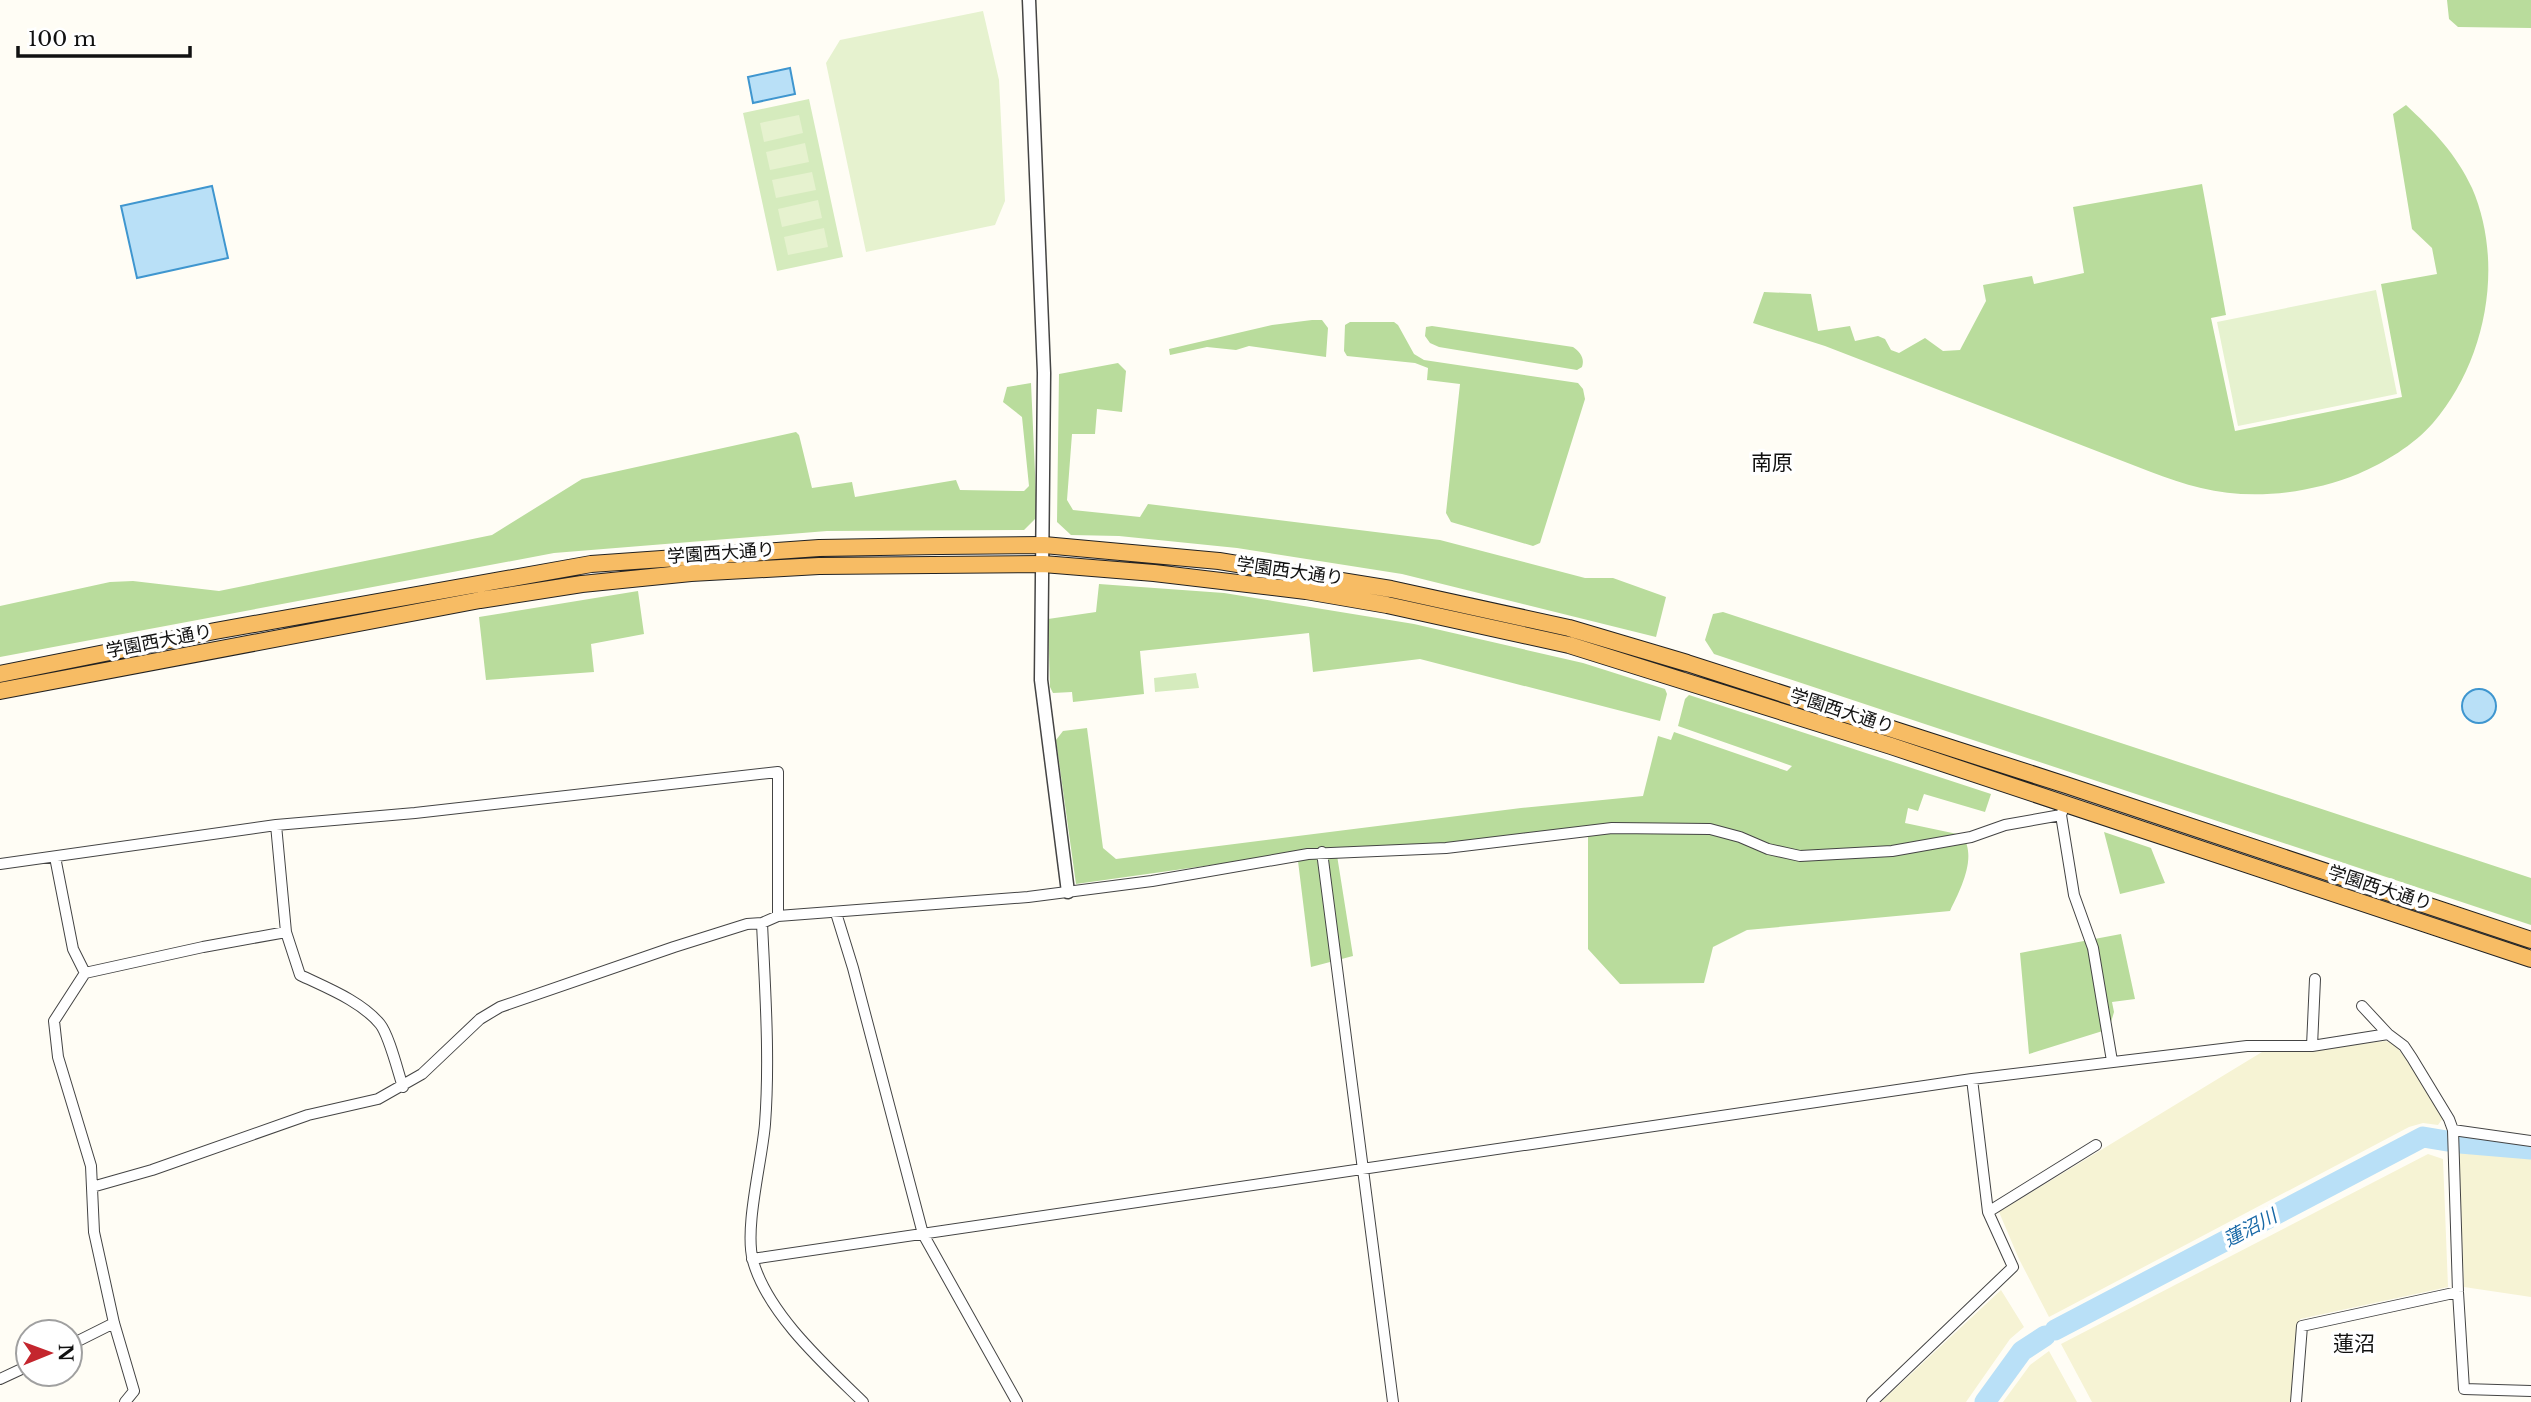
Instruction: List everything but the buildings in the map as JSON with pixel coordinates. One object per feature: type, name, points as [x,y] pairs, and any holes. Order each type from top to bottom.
[{"type":"highway","name":"学園西大通り","points":[[0,674],[215,631],[577,567],[696,555],[819,548],[1044,545],[1219,561],[1483,608],[1569,628],[1687,663],[2066,785],[2531,940]]},
{"type":"highway","name":"学園西大通り","points":[[0,691],[480,600],[582,584],[699,572],[819,566],[1043,564],[1180,576],[1306,592],[1493,627],[1606,657],[1878,742],[2062,810],[2531,959]]},
{"type":"street","points":[[1029,0],[1044,373],[1041,680],[1068,892]]},
{"type":"street","points":[[696,555],[699,572]]},
{"type":"street","points":[[0,864],[276,825],[415,813],[778,772],[778,916]]},
{"type":"street","points":[[92,1186],[152,1170],[308,1115],[378,1099],[422,1074],[480,1019],[500,1007],[674,947],[747,924],[762,923],[778,916],[1028,898],[1152,881],[1322,852],[1446,848],[1612,828],[1694,828],[1725,833],[1786,854],[1815,856],[1892,851],[1970,837],[2062,810],[2074,895],[2093,948],[2112,1061]]},
{"type":"street","points":[[276,825],[286,932],[300,975],[366,1011],[382,1026],[403,1087]]},
{"type":"street","points":[[1322,852],[1393,1402]]},
{"type":"street","points":[[55,857],[73,949],[85,973]]},
{"type":"street","points":[[836,913],[923,1234],[1017,1402]]},
{"type":"street","points":[[762,923],[766,1103],[751,1229],[752,1259],[766,1294],[813,1352],[863,1402]]},
{"type":"street","points":[[125,1402],[134,1391],[114,1323],[94,1232],[91,1166],[58,1056],[54,1021],[85,973],[286,932]]},
{"type":"street","points":[[2312,1046],[2315,979]]},
{"type":"street","points":[[2362,1006],[2412,1058],[2453,1130],[2464,1402]]},
{"type":"street","points":[[752,1259],[1972,1079],[2247,1046],[2312,1046],[2388,1034]]},
{"type":"street","points":[[1872,1402],[2013,1267],[1987,1212],[1972,1079]]},
{"type":"street","points":[[2453,1130],[2531,1140]]},
{"type":"street","points":[[1987,1212],[2096,1145]]},
{"type":"street","points":[[2295,1402],[2302,1326],[2458,1292]]},
{"type":"street","points":[[84,1338],[114,1323]]},
{"type":"street","points":[[2464,1389],[2531,1391]]},
{"type":"shaded area","points":[[2385,1041],[2393,1043],[2405,1057],[2443,1118],[2438,1125],[2423,1123],[2409,1127],[2049,1317],[2019,1259],[1999,1212],[2262,1052],[2310,1050]]},
{"type":"shaded area","points":[[2459,1152],[2531,1158],[2531,1297],[2464,1287]]},
{"type":"shaded area","points":[[2428,1154],[2443,1159],[2448,1287],[2300,1319],[2292,1402],[2092,1402],[2061,1344]]},
{"type":"shaded area","points":[[2001,1290],[2024,1327],[2010,1339],[1966,1402],[1881,1402]]},
{"type":"shaded area","points":[[2049,1351],[2077,1402],[2003,1402],[2030,1365]]},
{"type":"green space","points":[[2447,0],[2531,0],[2531,28],[2458,27],[2449,19]]},
{"type":"green space","points":[[983,11],[999,80],[1005,201],[995,225],[866,252],[826,63],[840,40]]},
{"type":"green space","points":[[809,99],[843,257],[777,271],[743,113]]},
{"type":"green space","points":[[2406,105],[2444,144],[2472,188],[2482,217],[2487,248],[2485,311],[2466,371],[2451,399],[2433,423],[2417,439],[2388,459],[2340,481],[2281,493],[2240,494],[2176,481],[1825,346],[1753,323],[1764,292],[1811,294],[1818,331],[1850,326],[1855,341],[1878,336],[1885,339],[1891,350],[1899,353],[1925,338],[1943,351],[1960,350],[1986,301],[1983,285],[2032,276],[2034,284],[2084,273],[2073,207],[2202,184],[2226,315],[2211,318],[2235,431],[2402,397],[2381,284],[2437,274],[2432,248],[2412,229],[2393,114]]},
{"type":"green space","points":[[799,115],[803,133],[764,142],[760,123]]},
{"type":"green space","points":[[805,143],[809,162],[770,170],[766,152]]},
{"type":"green space","points":[[812,172],[816,190],[776,198],[772,180]]},
{"type":"green space","points":[[818,200],[822,218],[782,227],[778,209]]},
{"type":"green space","points":[[824,228],[828,247],[788,255],[784,237]]},
{"type":"green space","points":[[2376,290],[2397,394],[2238,426],[2217,322]]},
{"type":"green space","points":[[1322,320],[1328,328],[1326,357],[1249,346],[1236,350],[1207,347],[1170,355],[1169,349],[1272,325]]},
{"type":"green space","points":[[1350,322],[1394,322],[1414,354],[1424,360],[1578,383],[1583,389],[1585,399],[1540,543],[1533,546],[1451,522],[1446,513],[1460,384],[1427,380],[1428,368],[1415,363],[1347,356],[1344,351],[1345,325]]},
{"type":"green space","points":[[1426,327],[1573,347],[1581,356],[1582,367],[1577,370],[1439,347],[1430,343],[1425,336]]},
{"type":"green space","points":[[1118,363],[1126,371],[1122,412],[1097,409],[1095,434],[1072,434],[1067,500],[1073,510],[1140,517],[1148,504],[1440,540],[1585,578],[1613,578],[1666,597],[1656,637],[1402,574],[1237,548],[1119,536],[1071,535],[1057,522],[1059,374]]},
{"type":"green space","points":[[1031,383],[1037,517],[1024,530],[827,531],[554,553],[0,657],[0,606],[110,582],[133,581],[219,591],[492,535],[582,479],[796,432],[812,488],[852,482],[855,497],[956,480],[960,490],[1024,491],[1029,486],[1022,417],[1003,402],[1007,387]]},
{"type":"green space","points":[[1099,584],[1224,593],[1414,624],[1583,663],[1665,689],[1667,694],[1660,721],[1420,659],[1313,672],[1309,633],[1140,651],[1144,694],[1073,702],[1072,692],[1053,693],[1050,687],[1048,619],[1096,612]]},
{"type":"green space","points":[[638,591],[644,634],[591,644],[594,672],[486,680],[479,617]]},
{"type":"green space","points":[[1723,612],[2531,878],[2531,925],[1714,654],[1705,640],[1713,614]]},
{"type":"green space","points":[[1196,673],[1199,688],[1155,692],[1154,678]]},
{"type":"green space","points":[[1689,695],[1991,794],[1985,812],[1924,794],[1918,811],[1908,808],[1905,823],[1962,835],[1966,844],[1966,873],[1950,911],[1747,930],[1713,947],[1704,983],[1620,984],[1588,949],[1588,835],[1336,849],[1353,956],[1311,967],[1297,853],[1076,884],[1056,740],[1063,731],[1087,728],[1103,848],[1116,859],[1521,808],[1643,796],[1658,736],[1671,740],[1674,732],[1787,771],[1792,766],[1678,726],[1685,699]]},
{"type":"green space","points":[[2104,832],[2151,848],[2165,883],[2120,894]]},
{"type":"green space","points":[[2121,934],[2135,999],[2112,1002],[2114,1012],[2109,1029],[2029,1054],[2020,953]]},
{"type":"water","points":[[790,68],[795,94],[753,103],[748,77]]},
{"type":"water","points":[[212,186],[228,258],[137,278],[121,206]]},
{"type":"water","points":[[2479,689],[2491,694],[2496,706],[2491,718],[2479,723],[2467,718],[2462,706],[2467,694]]},
{"type":"waterway","name":"蓮沼川","points":[[2055,1330],[2423,1137],[2447,1141]]},
{"type":"waterway","name":"蓮沼川","points":[[2460,1143],[2531,1149]]},
{"type":"waterway","name":"蓮沼川","points":[[1985,1402],[2022,1351],[2045,1336]]},
{"type":"district","name":"南原","points":[[1772,463]]},
{"type":"district","name":"蓮沼","points":[[2354,1344]]}]
